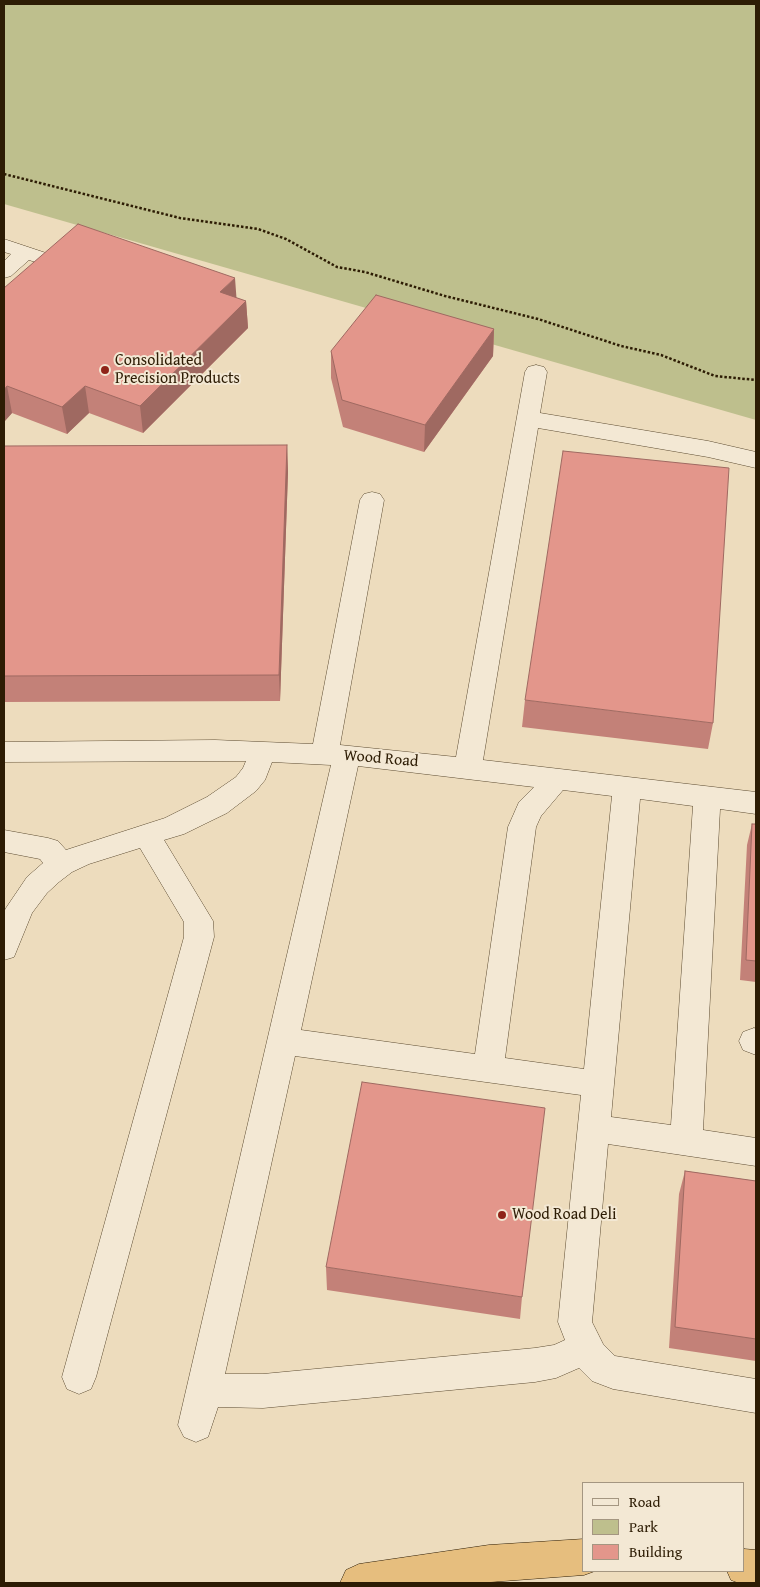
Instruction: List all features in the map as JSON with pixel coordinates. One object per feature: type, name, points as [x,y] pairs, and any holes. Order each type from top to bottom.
[{"type":"highway","points":[[359,1583],[489,1563],[582,1557]]},
{"type":"street","points":[[4,244],[60,264]]},
{"type":"street","points":[[4,272],[26,252]]},
{"type":"street","points":[[468,768],[536,372]]},
{"type":"street","points":[[528,419],[708,449],[756,460]]},
{"type":"street","points":[[196,1425],[342,783],[335,755],[372,500]]},
{"type":"street","points":[[4,948],[14,921],[27,896],[37,884],[62,864],[98,850],[147,836],[197,815],[232,795],[246,784],[255,773],[260,751]]},
{"type":"street","name":"Wood Road","points":[[4,752],[260,751],[335,755],[468,768],[756,803]]},
{"type":"street","points":[[488,1069],[522,827],[529,810],[557,779]]},
{"type":"street","points":[[626,787],[575,1314],[578,1331],[586,1348],[598,1363],[613,1372],[756,1396]]},
{"type":"street","points":[[686,1142],[707,797]]},
{"type":"street","points":[[79,1377],[199,937],[198,920],[147,836]]},
{"type":"street","points":[[4,841],[48,849],[62,864]]},
{"type":"street","points":[[284,1041],[598,1084]]},
{"type":"street","points":[[593,1128],[756,1152]]},
{"type":"street","points":[[204,1389],[231,1392],[263,1391],[535,1365],[556,1360],[586,1348]]},
{"type":"path","points":[[4,174],[180,218],[258,229],[286,239],[337,267],[364,272],[445,296],[538,319],[588,336],[661,355],[715,376],[756,380]]},
{"type":"green space","points":[[4,4],[756,4],[756,420],[4,204]]},
{"type":"building","name":"Consolidated Precision Products","points":[[78,224],[235,278],[220,292],[246,301],[140,406],[85,386],[62,407],[7,386],[4,390],[4,288]]},
{"type":"building","points":[[376,295],[494,329],[425,425],[342,400],[331,351]]},
{"type":"building","points":[[287,445],[279,675],[4,676],[4,446]]},
{"type":"building","points":[[563,451],[729,468],[713,723],[525,700]]},
{"type":"building","points":[[752,824],[756,824],[756,961],[746,960]]},
{"type":"building","points":[[362,1082],[545,1108],[522,1297],[326,1267]]},
{"type":"building","points":[[685,1171],[756,1181],[756,1339],[675,1327]]},
{"type":"place","name":"Consolidated Precision Products","points":[[105,370]]},
{"type":"place","name":"Wood Road Deli","points":[[502,1215]]}]
